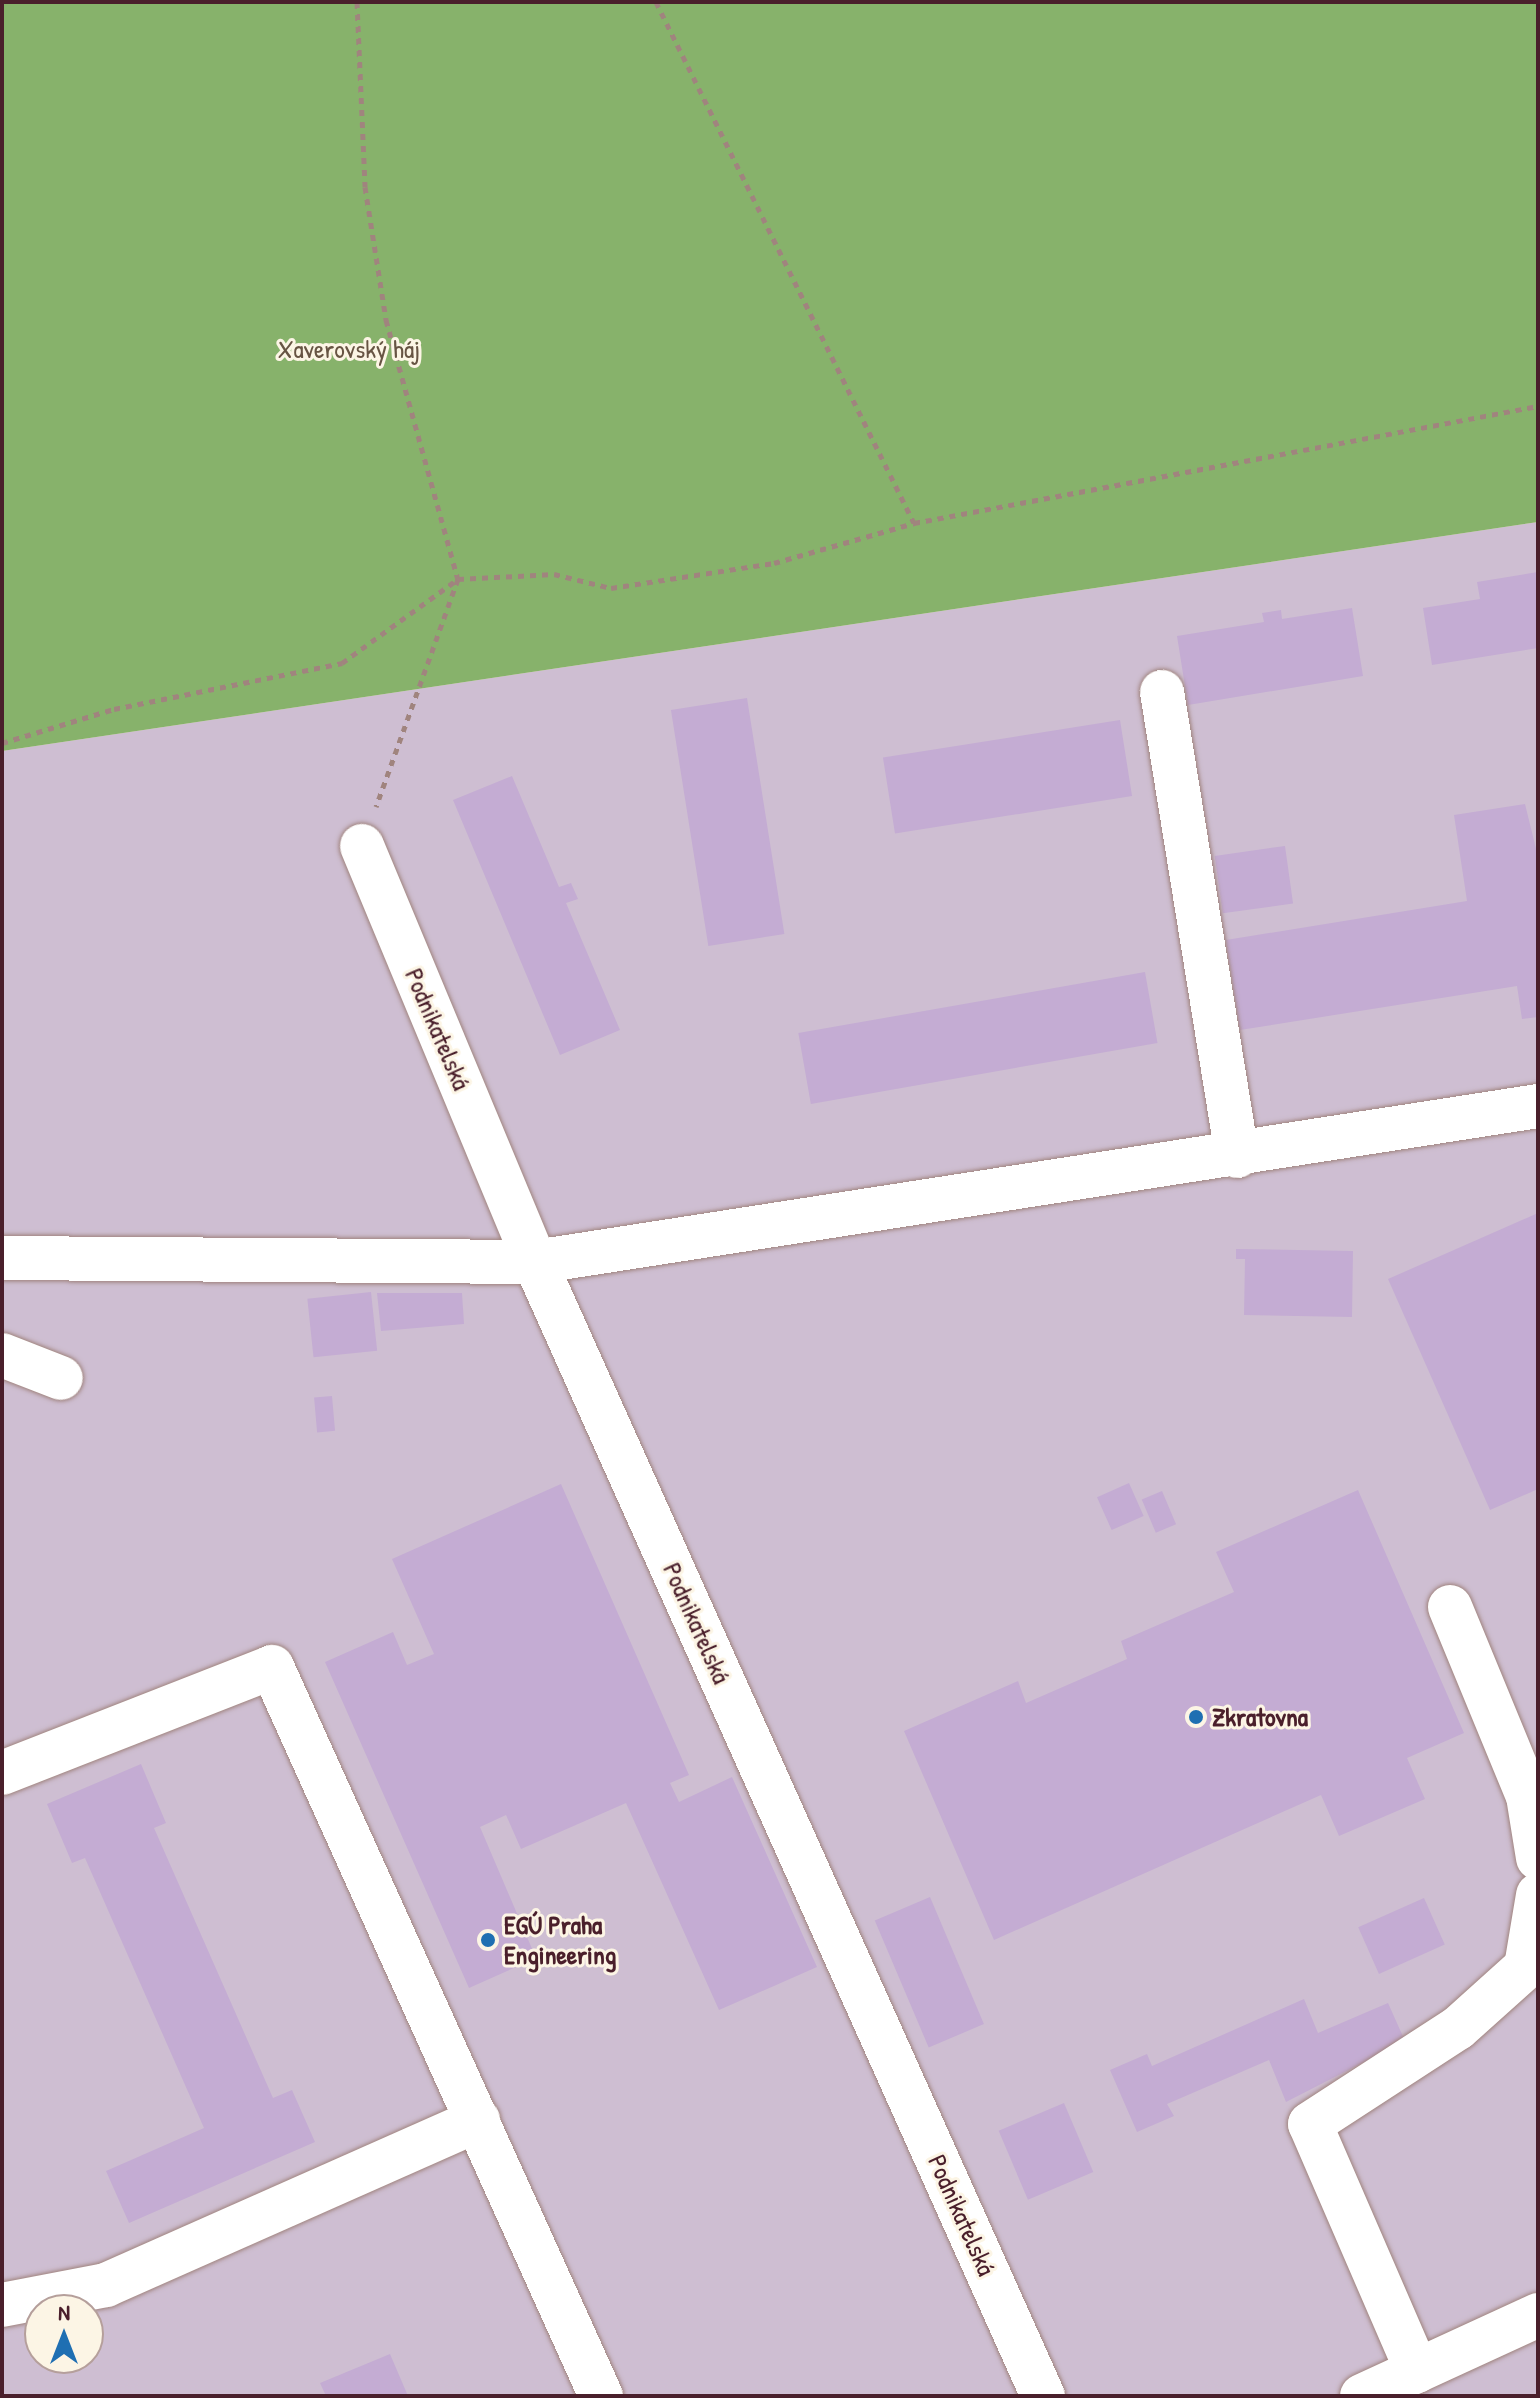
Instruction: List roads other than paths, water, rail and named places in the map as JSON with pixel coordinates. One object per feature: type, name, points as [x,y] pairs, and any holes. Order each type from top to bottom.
[{"type":"lane","points":[[1162,692],[1237,1156]]},
{"type":"lane","name":"Podnikatelská","points":[[362,846],[535,1262],[1043,2396]]},
{"type":"lane","points":[[2,1258],[535,1262],[1237,1156],[1538,1106]]},
{"type":"lane","points":[[2,1355],[61,1378]]},
{"type":"lane","points":[[1450,1607],[1528,1796],[1538,1858]]},
{"type":"lane","points":[[2,1773],[272,1667],[601,2396]]},
{"type":"lane","points":[[1458,2028],[1526,1967],[1538,1895]]},
{"type":"lane","points":[[1417,2371],[1310,2124],[1458,2028],[1538,1991]]},
{"type":"lane","points":[[2,2305],[106,2285],[478,2120]]},
{"type":"lane","points":[[1362,2396],[1538,2315]]},
{"type":"place","name":"Zkratovna","points":[[1196,1717]]},
{"type":"place","name":"EGÚ Praha Engineering","points":[[488,1940]]},
{"type":"park label","name":"Xaverovský háj","points":[[349,349]]}]
